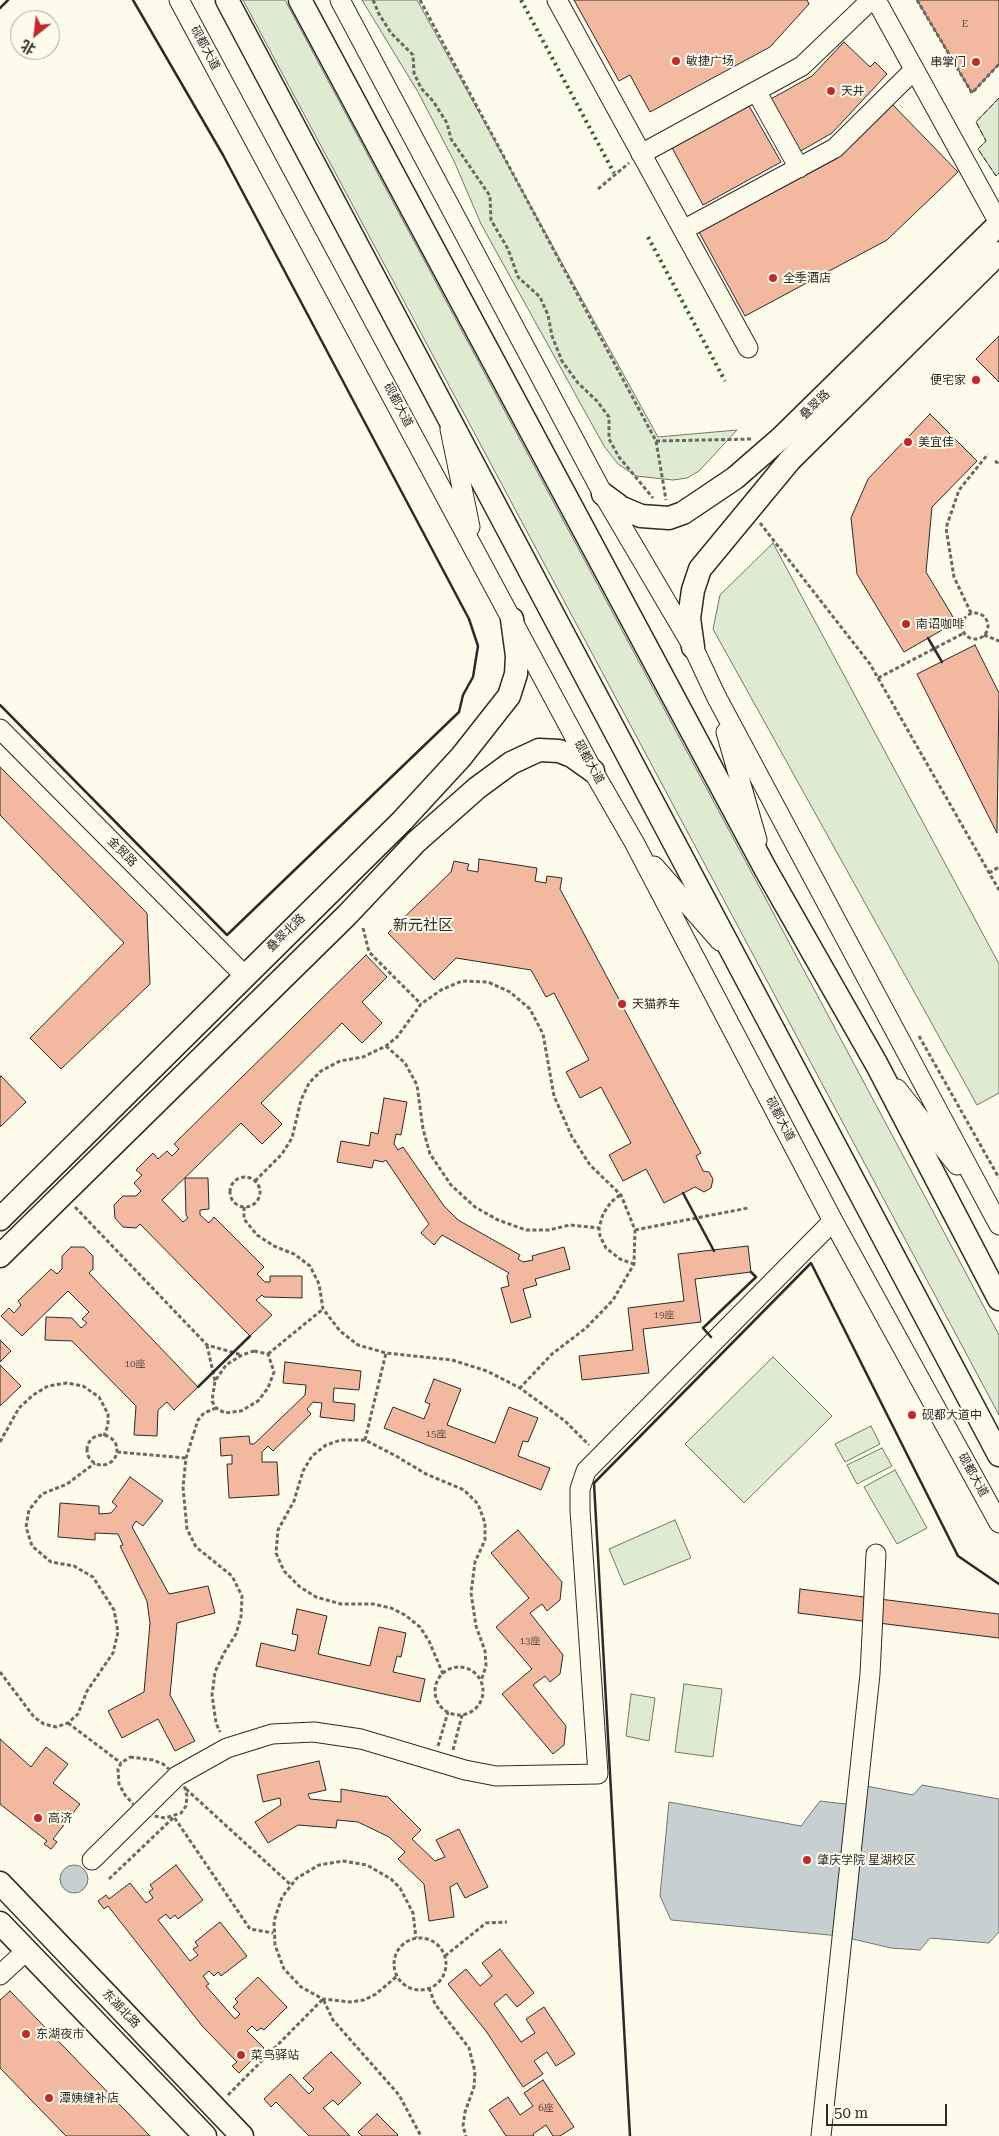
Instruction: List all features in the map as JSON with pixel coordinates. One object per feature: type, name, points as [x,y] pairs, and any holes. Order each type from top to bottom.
[{"type":"main road","points":[[227,0],[999,1455]]},
{"type":"main road","points":[[300,0],[766,870],[877,1065],[999,1299]]},
{"type":"main road","name":"叠翠路","points":[[603,494],[622,508],[641,516],[668,518],[683,513],[735,478],[781,438],[999,223]]},
{"type":"main road","name":"叠翠路","points":[[693,647],[689,618],[693,590],[700,569],[751,510],[790,460],[999,253]]},
{"type":"main road","points":[[735,478],[726,491],[729,502],[737,509],[751,510]]},
{"type":"main road","name":"叠翠北路","points":[[0,1219],[244,975],[402,821],[462,757],[509,696],[516,674],[517,656],[512,619]]},
{"type":"main road","points":[[0,1256],[346,915],[416,842],[477,788],[511,763],[539,750],[559,751],[572,756],[593,770]]},
{"type":"main road","points":[[462,757],[474,757],[482,768],[477,788]]},
{"type":"main road","name":"东湖北路","points":[[0,1883],[242,2136]]},
{"type":"main road","points":[[0,1922],[205,2136]]},
{"type":"street","points":[[340,0],[603,494],[693,647],[716,696],[999,1224]]},
{"type":"street","points":[[557,0],[748,348]]},
{"type":"street","points":[[641,154],[802,66],[871,0]]},
{"type":"street","points":[[876,0],[999,223]]},
{"type":"street","name":"砚都大道","points":[[182,3],[593,770],[634,842],[833,1221],[999,1523]]},
{"type":"street","points":[[683,230],[835,148],[914,70]]},
{"type":"street","points":[[756,91],[799,168]]},
{"type":"street","points":[[446,411],[474,546]]},
{"type":"street","points":[[716,696],[766,870]]},
{"type":"street","name":"金贸路","points":[[0,729],[244,975]]},
{"type":"street","points":[[634,842],[734,957]]},
{"type":"street","points":[[877,1065],[988,1203]]},
{"type":"street","points":[[92,1860],[177,1776],[227,1748],[272,1734],[314,1732],[361,1739],[441,1763],[496,1776],[598,1774],[580,1496],[586,1471],[833,1221]]},
{"type":"street","points":[[821,2136],[870,1674],[876,1554]]},
{"type":"street","points":[[0,1975],[26,1951]]},
{"type":"path","points":[[373,0],[378,14],[391,32],[413,55],[414,73],[420,88],[433,101],[447,123],[451,139],[490,196],[491,220],[508,249],[518,278],[540,297],[548,315],[552,336],[562,361],[578,383],[598,401],[609,417],[609,439],[619,457],[668,518]]},
{"type":"path","points":[[420,0],[656,441],[668,518]]},
{"type":"path","points":[[918,0],[972,93],[999,64]]},
{"type":"path","points":[[598,189],[614,173],[641,154]]},
{"type":"path","points":[[656,441],[781,438]]},
{"type":"path","points":[[971,613],[954,577],[946,528],[959,490],[988,454]]},
{"type":"path","points":[[995,461],[999,464]]},
{"type":"path","points":[[751,510],[870,664],[999,890]]},
{"type":"path","points":[[971,613],[962,621],[964,633],[973,639],[984,635],[999,642]]},
{"type":"path","points":[[971,613],[982,615],[986,619],[988,625],[984,635]]},
{"type":"path","points":[[878,678],[964,633]]},
{"type":"path","points":[[989,873],[999,867]]},
{"type":"path","points":[[363,928],[370,952],[421,1004]]},
{"type":"path","points":[[255,1181],[282,1154],[292,1138],[301,1100],[309,1083],[321,1071],[340,1061],[363,1057],[386,1046],[397,1037],[421,1004],[441,990],[462,981],[488,982],[510,992],[530,1009],[543,1034],[554,1096],[572,1137],[590,1165],[620,1195],[635,1230],[634,1264],[613,1300],[586,1328],[552,1354],[520,1388]]},
{"type":"path","points":[[914,1027],[999,1178]]},
{"type":"path","points":[[386,1046],[405,1063],[416,1085],[423,1130],[430,1154],[451,1185],[475,1207],[498,1220],[526,1230],[549,1230],[570,1225],[600,1228]]},
{"type":"path","points":[[245,1177],[255,1181],[258,1186],[258,1198],[250,1206],[244,1206],[234,1202],[230,1197],[231,1185],[245,1177]]},
{"type":"path","points":[[62,1194],[207,1345],[242,1355]]},
{"type":"path","points":[[620,1195],[611,1202],[604,1214],[600,1236],[606,1248],[620,1259],[634,1264]]},
{"type":"path","points":[[244,1206],[244,1219],[258,1235],[274,1246],[294,1254],[310,1266],[319,1284],[323,1308],[340,1331],[358,1345],[386,1353],[452,1360],[487,1372],[520,1388],[566,1421],[600,1456]]},
{"type":"path","points":[[635,1230],[748,1208]]},
{"type":"path","points":[[268,1354],[323,1308]]},
{"type":"path","points":[[207,1345],[215,1381],[212,1401],[216,1408],[224,1413],[242,1411],[258,1401],[268,1388],[274,1372],[268,1354]]},
{"type":"path","points":[[215,1381],[226,1365],[242,1355],[254,1351],[268,1354]]},
{"type":"path","points":[[365,1440],[386,1353]]},
{"type":"path","points":[[0,1442],[19,1408],[33,1395],[48,1386],[67,1383],[83,1386],[99,1397],[108,1414],[108,1425],[104,1436]]},
{"type":"path","points":[[216,1408],[204,1414],[198,1420],[190,1438],[183,1487],[187,1529],[196,1547],[232,1576],[242,1596],[242,1617],[236,1634],[215,1672],[212,1694],[216,1723],[227,1748]]},
{"type":"path","points":[[98,1436],[104,1436],[114,1441],[117,1452],[111,1462],[100,1465],[95,1463],[88,1454],[89,1443],[98,1436]]},
{"type":"path","points":[[443,1674],[429,1641],[420,1627],[406,1616],[382,1606],[341,1604],[316,1597],[300,1587],[284,1571],[276,1553],[278,1530],[294,1501],[303,1470],[312,1456],[326,1445],[341,1440],[365,1440],[426,1474],[464,1490],[478,1504],[485,1523],[485,1540],[475,1562],[471,1593],[476,1626],[485,1651],[486,1666],[481,1681],[483,1696],[480,1703],[470,1713],[462,1715],[448,1712],[438,1702],[436,1694],[438,1680],[443,1674],[456,1667],[471,1670],[481,1681]]},
{"type":"path","points":[[117,1452],[186,1458]]},
{"type":"path","points":[[0,1672],[34,1717],[44,1724],[56,1727],[68,1723],[78,1714],[87,1691],[113,1653],[118,1632],[114,1610],[93,1577],[74,1566],[51,1562],[32,1546],[26,1527],[29,1510],[42,1494],[67,1484],[95,1463]]},
{"type":"path","points":[[441,1763],[448,1712]]},
{"type":"path","points":[[441,1763],[462,1715]]},
{"type":"path","points":[[68,1723],[121,1763]]},
{"type":"path","points":[[185,1788],[291,1885]]},
{"type":"path","points":[[109,1878],[174,1816],[250,1929],[273,1933]]},
{"type":"path","points":[[396,1977],[376,1994],[364,2000],[337,2002],[323,1999],[301,1987],[288,1974],[278,1957],[273,1933],[277,1908],[291,1885],[308,1871],[331,1862],[355,1862],[367,1865],[391,1879],[400,1888],[413,1913],[416,1938]]},
{"type":"path","points":[[445,1956],[486,1923],[507,1922]]},
{"type":"path","points":[[416,1938],[428,1939],[435,1943],[445,1956],[444,1973],[440,1980],[429,1988],[417,1990],[409,1988],[396,1977],[393,1961],[395,1954],[405,1942],[416,1938]]},
{"type":"path","points":[[429,1988],[435,2004],[469,2048],[476,2072],[474,2087],[465,2112],[463,2126],[466,2136]]},
{"type":"path","points":[[215,2108],[323,1999]]},
{"type":"path","points":[[323,1999],[333,2020],[399,2095],[421,2136]]},
{"type":"green space","points":[[243,0],[285,0],[999,1335],[999,1415]]},
{"type":"green space","points":[[362,0],[417,0],[658,437],[737,430],[699,471],[687,478],[673,480],[636,476],[618,464],[604,446],[481,224],[454,161],[418,92]]},
{"type":"green space","points":[[999,98],[999,173],[996,176],[978,149],[986,141],[976,122]]},
{"type":"green space","points":[[773,543],[999,964],[999,1093],[977,1105],[713,629],[720,595]]},
{"type":"green space","points":[[773,1357],[832,1416],[744,1503],[685,1444]]},
{"type":"green space","points":[[871,1426],[880,1444],[845,1462],[835,1444]]},
{"type":"green space","points":[[882,1448],[892,1466],[857,1484],[847,1465]]},
{"type":"green space","points":[[895,1470],[927,1528],[897,1544],[864,1487]]},
{"type":"green space","points":[[675,1520],[691,1558],[624,1585],[609,1549]]},
{"type":"green space","points":[[684,1684],[722,1689],[713,1757],[675,1752]]},
{"type":"green space","points":[[631,1694],[655,1698],[649,1741],[626,1736]]},
{"type":"shaded area","points":[[856,1784],[913,1795],[922,1785],[999,1799],[999,1932],[989,1943],[930,1938],[920,1950],[891,1948],[840,1936],[671,1920],[660,1896],[669,1802],[801,1826],[820,1801],[854,1805]]},
{"type":"shaded area","points":[[74,1865],[84,1869],[88,1879],[84,1889],[74,1893],[64,1889],[60,1879],[64,1869]]},
{"type":"building","name":"敏捷广场","points":[[574,0],[807,0],[809,4],[770,47],[650,112],[630,75],[619,81]]},
{"type":"building","points":[[917,0],[999,0],[999,64],[972,93]]},
{"type":"building","points":[[844,42],[870,67],[875,62],[887,74],[832,133],[799,152],[769,100],[812,76]]},
{"type":"building","points":[[748,104],[781,162],[703,205],[671,146]]},
{"type":"building","points":[[893,105],[958,172],[887,240],[745,316],[699,232],[836,159]]},
{"type":"building","points":[[999,336],[999,382],[976,359]]},
{"type":"building","points":[[930,414],[977,461],[932,507],[926,572],[956,622],[904,652],[857,574],[851,518],[868,479]]},
{"type":"building","points":[[975,645],[999,693],[997,833],[917,674]]},
{"type":"building","points":[[0,767],[147,913],[150,984],[61,1069],[30,1038],[124,943],[0,815]]},
{"type":"building","points":[[479,859],[537,868],[535,881],[546,883],[547,876],[562,878],[560,889],[701,1153],[696,1156],[703,1171],[709,1172],[713,1179],[711,1188],[704,1192],[695,1187],[664,1203],[646,1169],[623,1181],[609,1155],[631,1143],[601,1087],[580,1098],[566,1072],[589,1060],[554,993],[546,997],[531,970],[456,958],[434,980],[388,933],[451,872],[454,861],[469,864],[467,870],[478,872]]},
{"type":"building","points":[[366,955],[387,977],[362,1002],[382,1023],[362,1043],[342,1023],[261,1103],[282,1124],[262,1144],[241,1123],[162,1200],[183,1222],[188,1218],[186,1215],[185,1178],[208,1178],[209,1209],[200,1210],[200,1215],[209,1223],[214,1217],[264,1267],[257,1274],[265,1282],[270,1282],[270,1276],[302,1276],[302,1298],[264,1297],[262,1295],[256,1300],[272,1315],[250,1336],[140,1224],[136,1228],[123,1227],[115,1218],[114,1205],[123,1196],[136,1196],[141,1191],[134,1183],[142,1175],[136,1170],[153,1153],[158,1159],[167,1151],[172,1156],[179,1149],[174,1144]]},
{"type":"building","points":[[0,1077],[26,1102],[0,1127]]},
{"type":"building","points":[[384,1098],[407,1102],[401,1135],[396,1134],[394,1144],[398,1150],[403,1147],[444,1206],[458,1220],[520,1255],[518,1259],[523,1262],[533,1260],[532,1256],[564,1247],[570,1269],[535,1279],[537,1285],[523,1289],[531,1317],[511,1323],[501,1288],[509,1286],[507,1276],[509,1273],[442,1235],[434,1245],[421,1233],[429,1224],[386,1160],[383,1162],[374,1160],[372,1168],[337,1162],[341,1141],[369,1146],[371,1132],[378,1134]]},
{"type":"building","points":[[748,1246],[751,1272],[695,1279],[701,1322],[643,1329],[649,1373],[582,1380],[579,1356],[633,1350],[628,1308],[684,1301],[678,1254]]},
{"type":"building","points":[[71,1247],[84,1247],[93,1256],[93,1269],[89,1273],[198,1387],[174,1410],[167,1402],[158,1410],[157,1436],[134,1435],[136,1406],[72,1341],[45,1340],[46,1317],[72,1318],[81,1328],[87,1323],[82,1319],[89,1312],[68,1291],[22,1336],[1,1316],[9,1308],[14,1313],[21,1305],[18,1301],[51,1269],[57,1274],[62,1269],[62,1256]]},
{"type":"building","points":[[0,1340],[11,1351],[0,1362]]},
{"type":"building","points":[[285,1362],[361,1371],[359,1390],[334,1388],[333,1402],[355,1404],[354,1421],[320,1417],[322,1403],[313,1402],[307,1409],[311,1414],[273,1451],[268,1446],[262,1452],[262,1462],[277,1462],[279,1495],[229,1498],[227,1464],[232,1464],[232,1455],[221,1456],[220,1438],[249,1436],[250,1444],[254,1444],[305,1395],[306,1385],[283,1383]]},
{"type":"building","points":[[0,1365],[21,1386],[0,1406]]},
{"type":"building","points":[[434,1379],[461,1389],[447,1425],[495,1443],[509,1407],[538,1418],[528,1442],[523,1441],[518,1456],[550,1468],[541,1490],[384,1428],[393,1407],[424,1419],[430,1404],[425,1402]]},
{"type":"building","points":[[130,1477],[163,1501],[143,1526],[136,1521],[132,1527],[169,1594],[208,1586],[215,1613],[177,1623],[170,1695],[195,1741],[175,1751],[158,1719],[122,1738],[108,1711],[144,1692],[150,1623],[147,1601],[120,1546],[123,1545],[118,1534],[95,1533],[95,1540],[58,1537],[60,1503],[99,1506],[99,1514],[111,1513],[117,1506],[112,1502]]},
{"type":"building","points":[[518,1530],[562,1582],[560,1600],[547,1611],[542,1604],[530,1613],[563,1655],[560,1674],[550,1682],[545,1676],[533,1685],[566,1726],[564,1745],[553,1754],[502,1694],[532,1669],[496,1627],[529,1598],[491,1553]]},
{"type":"building","points":[[800,1589],[999,1614],[999,1638],[798,1613]]},
{"type":"building","points":[[297,1609],[327,1616],[318,1654],[370,1666],[379,1627],[406,1633],[401,1657],[397,1656],[393,1672],[425,1679],[420,1702],[256,1666],[261,1643],[295,1651],[298,1635],[292,1634]]},
{"type":"building","points":[[0,1739],[31,1767],[46,1747],[68,1764],[53,1783],[80,1804],[53,1839],[57,1842],[51,1849],[44,1844],[47,1841],[0,1804]]},
{"type":"building","points":[[319,1761],[326,1790],[308,1794],[310,1799],[341,1802],[341,1789],[388,1797],[421,1830],[412,1839],[435,1861],[445,1857],[436,1840],[459,1829],[488,1887],[465,1898],[457,1883],[450,1887],[454,1917],[429,1921],[424,1884],[398,1859],[405,1852],[389,1837],[358,1822],[337,1820],[336,1828],[298,1825],[268,1843],[255,1822],[281,1805],[280,1798],[263,1802],[257,1775]]},
{"type":"building","points":[[176,1865],[203,1900],[178,1919],[175,1915],[170,1919],[166,1914],[158,1920],[190,1961],[198,1955],[193,1949],[198,1946],[195,1942],[220,1922],[247,1956],[221,1976],[218,1972],[214,1976],[209,1971],[203,1976],[209,1984],[206,1986],[235,2019],[240,2014],[233,2007],[238,2002],[235,1999],[258,1977],[287,2007],[264,2030],[261,2028],[257,2031],[252,2026],[247,2031],[264,2048],[239,2073],[232,2066],[237,2062],[203,2027],[108,1906],[104,1909],[98,1901],[106,1895],[109,1899],[130,1883],[146,1903],[153,1898],[149,1892],[153,1889],[150,1885]]},
{"type":"building","points":[[500,1949],[534,1993],[517,2007],[506,1994],[494,2004],[521,2042],[535,2033],[526,2019],[544,2007],[575,2054],[556,2066],[547,2052],[534,2061],[543,2074],[523,2087],[486,2031],[448,1984],[466,1969],[480,1986],[492,1976],[482,1963]]},
{"type":"building","name":"东湖夜市","points":[[10,1991],[150,2136],[66,2136],[0,2068],[0,2000]]},
{"type":"building","points":[[331,2052],[361,2083],[338,2105],[333,2100],[323,2108],[350,2136],[309,2136],[276,2102],[271,2107],[264,2099],[290,2074],[309,2094],[314,2089],[303,2078]]},
{"type":"building","points":[[543,2080],[574,2127],[560,2136],[553,2136],[546,2125],[533,2134],[534,2136],[506,2136],[489,2110],[508,2097],[520,2115],[533,2106],[524,2093]]},
{"type":"building","points":[[377,2114],[397,2136],[362,2136],[358,2132]]},
{"type":"hedge","points":[[521,0],[614,173]]},
{"type":"hedge","points":[[648,237],[725,381]]},
{"type":"fence","points":[[999,98],[976,122],[986,141],[978,149],[996,176],[999,173]]},
{"type":"wall","points":[[0,8],[8,0]]},
{"type":"wall","points":[[0,705],[227,935],[459,712],[463,695],[473,677],[478,646],[469,619],[223,155],[133,0]]},
{"type":"wall","points":[[928,638],[942,662]]},
{"type":"wall","points":[[683,1193],[714,1251]]},
{"type":"wall","points":[[630,2136],[594,1483],[811,1263],[958,1556],[999,1584]]},
{"type":"wall","points":[[711,1337],[703,1328],[756,1277],[751,1272]]},
{"type":"wall","points":[[198,1387],[250,1336]]},
{"type":"place","name":"敏捷广场","points":[[676,61]]},
{"type":"place","name":"串掌门","points":[[976,62]]},
{"type":"place","name":"天井","points":[[831,91]]},
{"type":"place","name":"全季酒店","points":[[773,278]]},
{"type":"place","name":"便宅家","points":[[976,380]]},
{"type":"place","name":"美宜佳","points":[[908,442]]},
{"type":"place","name":"南诏咖啡","points":[[906,624]]},
{"type":"place","name":"天猫养车","points":[[622,1004]]},
{"type":"place","name":"砚都大道中","points":[[912,1415]]},
{"type":"place","name":"高济","points":[[38,1818]]},
{"type":"place","name":"肇庆学院 星湖校区","points":[[807,1860]]},
{"type":"place","name":"东湖夜市","points":[[26,2034]]},
{"type":"place","name":"菜鸟驿站","points":[[241,2055]]},
{"type":"place","name":"潭姨缝补店","points":[[49,2098]]},
{"type":"district","name":"新元社区","points":[[423,926]]}]
